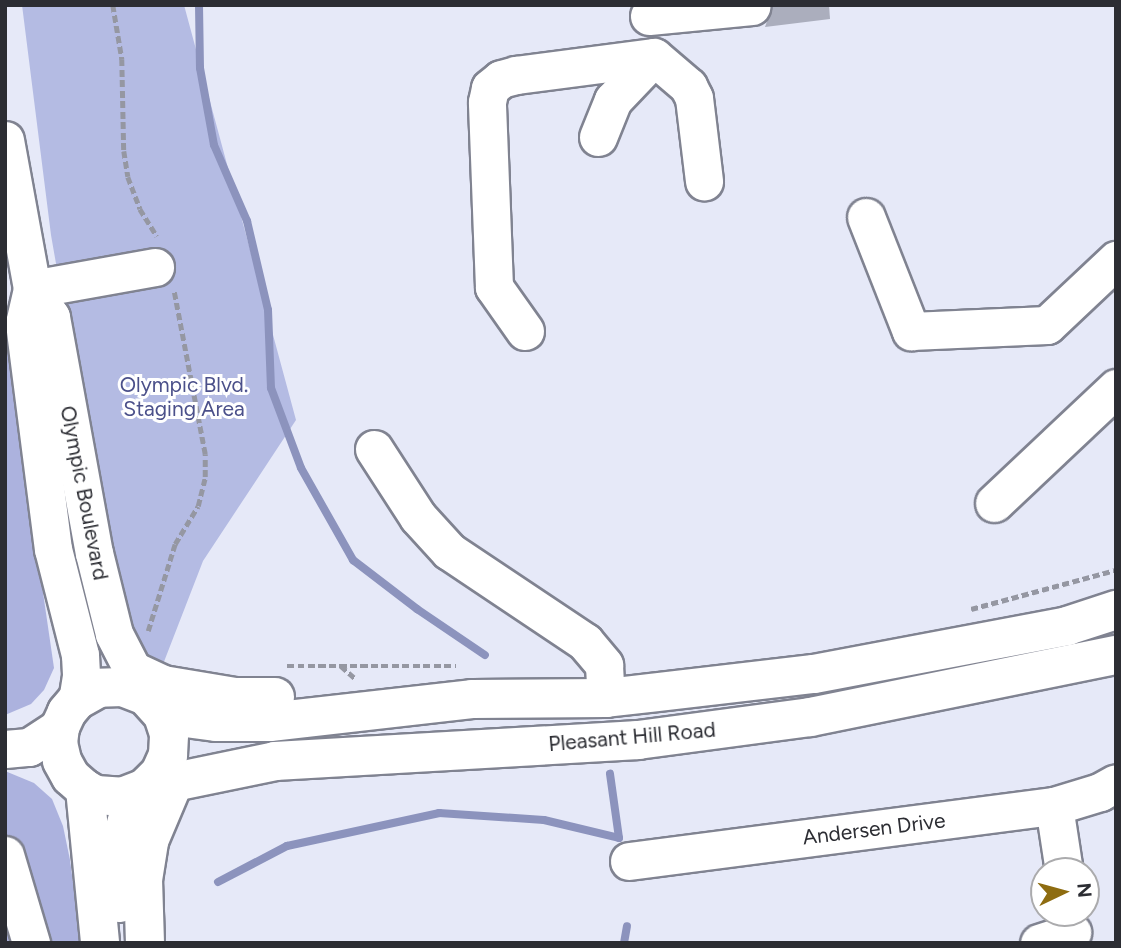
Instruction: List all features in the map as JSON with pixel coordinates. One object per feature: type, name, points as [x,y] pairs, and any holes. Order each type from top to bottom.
[{"type":"main road","name":"Pleasant Hill Road","points":[[146,680],[216,722],[270,722],[470,682],[606,698],[814,674],[1067,626],[1116,610]]},
{"type":"main road","name":"Pleasant Hill Road","points":[[151,789],[224,770],[275,761],[638,740],[810,717],[1116,655]]},
{"type":"main road","points":[[145,943],[143,880],[149,841],[151,789],[109,797],[53,745],[99,688],[111,686],[135,690],[146,680],[235,697],[470,682]]},
{"type":"main road","name":"Olympic Boulevard","points":[[128,943],[116,888],[115,864],[168,755],[169,734],[146,680]]},
{"type":"main road","name":"Olympic Boulevard","points":[[53,745],[100,943]]},
{"type":"street","points":[[704,181],[694,98],[688,86],[654,57],[649,11],[751,6]]},
{"type":"street","points":[[598,137],[613,100],[654,57]]},
{"type":"street","points":[[525,331],[494,287],[487,102],[491,88],[501,79],[516,75],[654,57]]},
{"type":"street","name":"Olympic Boulevard","points":[[5,140],[32,289],[24,323],[55,563],[80,655],[81,677],[53,745]]},
{"type":"street","points":[[866,217],[911,331],[1047,324],[1116,260]]},
{"type":"street","points":[[32,289],[163,263]]},
{"type":"street","name":"Olympic Boulevard","points":[[32,289],[51,317],[106,605],[114,634],[146,680]]},
{"type":"street","points":[[994,503],[1116,388]]},
{"type":"street","points":[[374,449],[418,517],[449,551],[585,642],[604,665],[606,698]]},
{"type":"street","name":"Andersen Drive","points":[[629,861],[1054,806],[1100,792],[1116,783]]},
{"type":"street","points":[[1054,806],[1062,857]]},
{"type":"street","points":[[5,855],[12,907],[31,943]]},
{"type":"path","points":[[113,5],[122,59],[124,151],[128,177],[163,263],[205,454],[205,477],[198,506],[175,544],[159,592],[146,680]]},
{"type":"path","points":[[958,612],[1116,570]]},
{"type":"path","points":[[341,666],[470,682]]},
{"type":"green space","name":"Olympic Blvd. Staging Area","points":[[22,5],[184,5],[296,420],[203,561],[160,672],[146,663],[127,631],[109,567],[51,235]]},
{"type":"shaded area","points":[[5,332],[54,668],[44,690],[31,704],[5,715]]},
{"type":"shaded area","points":[[5,771],[34,783],[52,799],[63,826],[70,860],[81,943],[5,943]]},
{"type":"building","points":[[773,5],[829,5],[830,19],[765,27]]},
{"type":"waterway","points":[[199,5],[200,68],[214,145],[247,221],[268,310],[271,388],[301,468],[353,560],[417,609],[485,655]]},
{"type":"waterway","points":[[218,882],[287,846],[439,813],[544,820],[619,838],[610,774]]},
{"type":"waterway","points":[[624,943],[627,926]]}]
